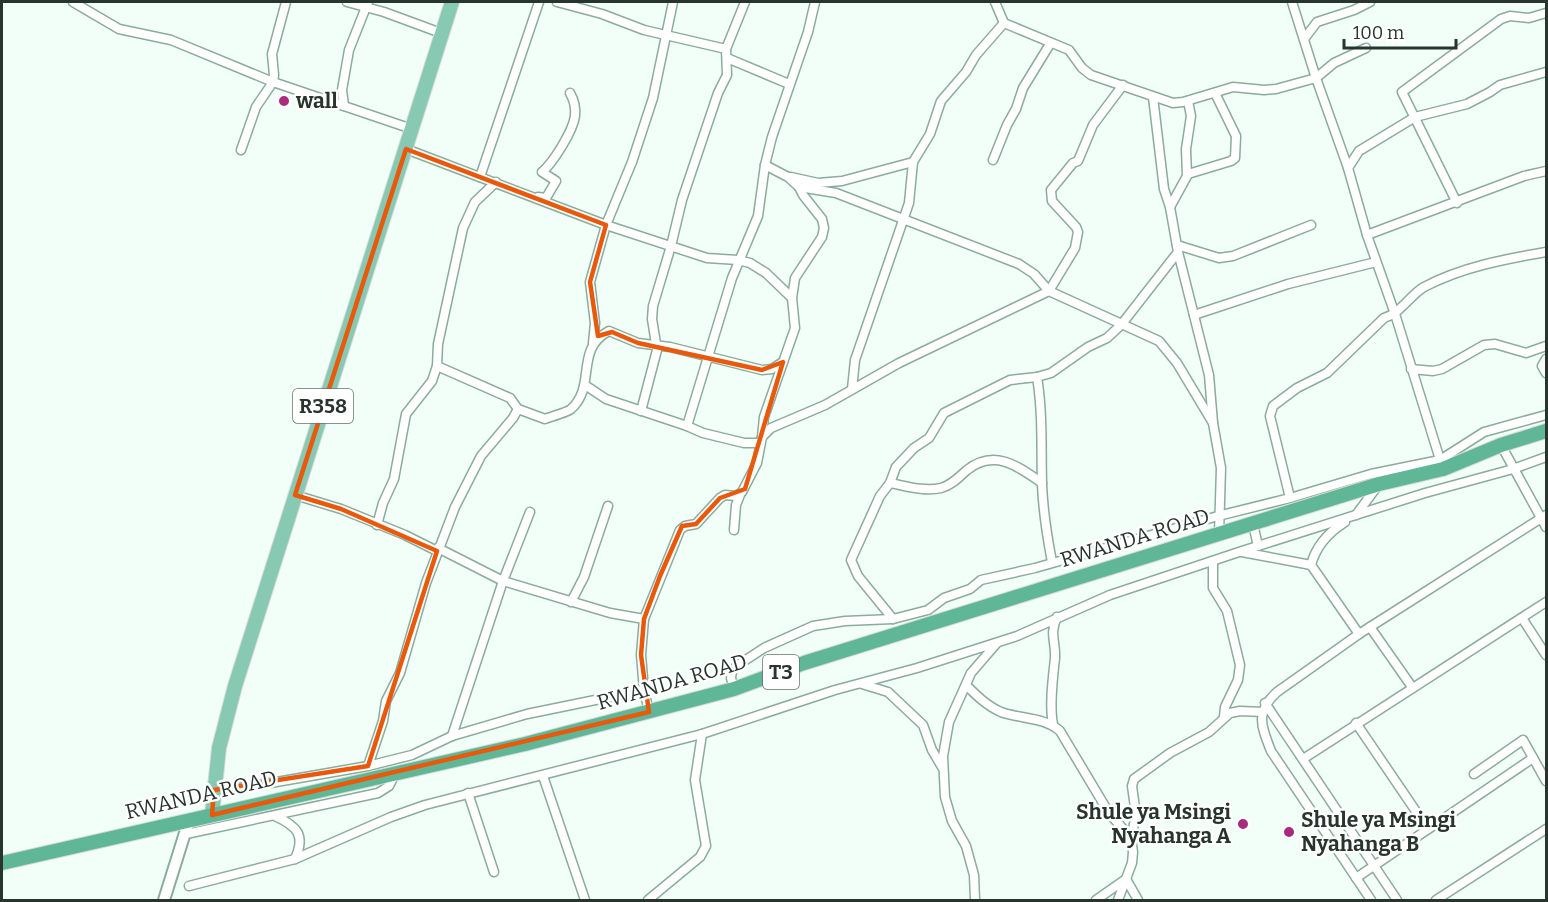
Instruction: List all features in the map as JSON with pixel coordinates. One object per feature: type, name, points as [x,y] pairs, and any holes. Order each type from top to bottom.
[{"type":"highway","name":"RWANDA ROAD","points":[[2,863],[187,827],[212,815],[525,744],[734,689],[804,663],[1546,431]]},
{"type":"main road","name":"R358","points":[[212,815],[219,748],[235,686],[452,2]]},
{"type":"street","points":[[74,2],[119,28],[171,40],[273,82],[412,129]]},
{"type":"street","points":[[241,150],[256,107],[273,82],[272,54],[286,2]]},
{"type":"street","points":[[347,2],[368,4],[441,33]]},
{"type":"street","points":[[480,177],[539,2]]},
{"type":"street","points":[[557,2],[726,53],[789,84]]},
{"type":"street","points":[[437,366],[510,398],[518,409],[545,419],[557,413],[567,412],[576,403],[585,385],[586,364],[593,343],[595,323],[590,282],[606,225],[632,162],[653,98],[673,2]]},
{"type":"street","points":[[640,411],[656,357],[653,306],[682,200],[718,93],[727,75],[726,53],[745,2]]},
{"type":"street","points":[[687,426],[738,260],[758,216],[765,165],[789,84],[808,32],[815,2]]},
{"type":"street","points":[[995,2],[1004,23],[1069,50],[1082,68],[1091,75],[1173,103],[1238,87],[1276,89],[1316,78],[1334,63],[1366,48]]},
{"type":"street","points":[[1292,2],[1348,168],[1367,235],[1395,314],[1441,464]]},
{"type":"street","points":[[1304,39],[1317,22],[1354,10],[1370,2]]},
{"type":"street","points":[[344,106],[342,87],[349,50],[368,4]]},
{"type":"street","points":[[1457,203],[1402,94],[1403,91],[1501,19],[1510,16],[1529,18],[1546,13]]},
{"type":"street","points":[[852,389],[855,360],[910,197],[913,162],[926,142],[941,101],[1004,23]]},
{"type":"street","points":[[993,160],[1016,109],[1023,87],[1050,44]]},
{"type":"street","points":[[1348,168],[1359,151],[1415,117],[1467,104],[1500,85],[1546,72]]},
{"type":"street","points":[[585,385],[606,399],[703,433],[739,442],[761,440],[771,428],[825,405],[899,363],[1048,291],[1075,249],[1078,232],[1076,226],[1052,201],[1051,190],[1073,163],[1078,161],[1094,124],[1123,85]]},
{"type":"street","points":[[529,196],[546,198],[556,181],[542,172],[553,161],[574,120],[576,108],[570,93]]},
{"type":"street","points":[[1188,174],[1235,158],[1236,136],[1215,93]]},
{"type":"street","points":[[1153,97],[1162,177],[1177,249],[1209,375],[1213,423],[1221,468],[1219,534]]},
{"type":"street","points":[[1170,207],[1188,174],[1186,149],[1191,116],[1188,101]]},
{"type":"street","points":[[406,150],[606,225],[707,258],[738,260],[757,266],[792,298]]},
{"type":"street","points":[[788,177],[819,183],[842,181],[913,162]]},
{"type":"street","points":[[734,530],[736,505],[755,468],[764,417],[795,328],[792,298],[797,272],[822,237],[824,228],[822,219],[799,187],[788,177],[765,165]]},
{"type":"street","points":[[1367,235],[1524,176],[1546,171]]},
{"type":"street","points":[[377,525],[383,503],[394,479],[406,414],[432,381],[437,366],[438,344],[463,228],[475,202],[496,182]]},
{"type":"street","points":[[799,187],[836,193],[1019,264],[1034,274],[1048,291],[1159,341],[1166,347],[1213,423]]},
{"type":"street","points":[[1177,249],[1219,258],[1233,256],[1311,225]]},
{"type":"street","points":[[893,619],[858,576],[851,560],[880,496],[890,483],[900,461],[929,438],[947,410],[966,403],[1010,380],[1037,377],[1058,369],[1088,347],[1107,338],[1121,325],[1177,249]]},
{"type":"street","points":[[1290,498],[1270,416],[1271,409],[1297,388],[1327,373],[1384,318],[1395,314],[1409,297],[1434,282],[1492,262],[1546,252]]},
{"type":"street","points":[[1194,315],[1288,284],[1376,262]]},
{"type":"street","points":[[593,343],[609,331],[638,343],[657,345],[762,370],[772,369],[783,362]]},
{"type":"street","points":[[1411,369],[1433,371],[1442,369],[1484,345],[1495,344],[1526,353],[1546,346]]},
{"type":"street","points":[[1546,359],[1542,366],[1546,373]]},
{"type":"street","points":[[1037,377],[1042,411],[1042,483],[1045,522],[1052,562]]},
{"type":"street","points":[[368,766],[383,721],[386,701],[400,673],[437,550],[455,507],[481,456],[518,409]]},
{"type":"street","points":[[734,689],[732,671],[745,659],[813,626],[893,619],[931,609],[944,598],[973,588],[981,580],[1029,570],[1371,474],[1441,464],[1485,432],[1546,415]]},
{"type":"street","points":[[1501,445],[1513,469],[1544,517],[1546,527]]},
{"type":"street","points":[[189,886],[295,859],[391,817],[468,793],[543,776],[702,734],[1017,636],[1110,595],[1239,552],[1546,457]]},
{"type":"street","points":[[890,483],[940,488],[948,485],[977,464],[1001,460],[1016,466],[1042,483]]},
{"type":"street","points":[[1311,565],[1313,557],[1325,538],[1356,515],[1379,484]]},
{"type":"street","points":[[295,495],[341,509],[405,535],[503,581],[622,616],[644,619]]},
{"type":"street","points":[[649,712],[644,690],[641,655],[644,619],[680,530],[685,526],[696,524],[723,496],[740,495]]},
{"type":"street","points":[[571,602],[584,577],[608,506]]},
{"type":"street","points":[[452,736],[503,581],[530,512]]},
{"type":"street","points":[[1371,900],[1272,751],[1261,724],[1264,708],[1277,692],[1359,634],[1544,517]]},
{"type":"street","points":[[1252,524],[1258,546]]},
{"type":"street","points":[[1239,552],[1261,554],[1311,565],[1359,634]]},
{"type":"street","points":[[1213,561],[1213,588],[1227,611],[1240,665],[1238,680],[1225,707],[1224,717]]},
{"type":"street","points":[[1303,759],[1546,602]]},
{"type":"street","points":[[1053,724],[1051,713],[1055,654],[1052,632],[1057,617]]},
{"type":"street","points":[[1522,618],[1546,655]]},
{"type":"street","points":[[1370,627],[1412,687]]},
{"type":"street","points":[[976,898],[974,875],[966,846],[952,821],[945,797],[942,767],[946,731],[966,685],[977,663],[998,642]]},
{"type":"street","points":[[860,683],[888,692],[923,725],[932,750],[942,767]]},
{"type":"street","points":[[966,685],[989,705],[1000,711],[1053,724],[1060,731],[1109,813],[1131,838]]},
{"type":"street","points":[[214,790],[248,787],[368,766],[412,755],[452,736],[527,714],[644,690]]},
{"type":"street","points":[[1118,900],[1132,863],[1131,838],[1136,815],[1132,786],[1134,778],[1170,753],[1209,732],[1230,713],[1264,708]]},
{"type":"street","points":[[1264,708],[1303,759],[1397,900]]},
{"type":"street","points":[[1356,723],[1428,829]]},
{"type":"street","points":[[648,900],[700,857],[706,846],[695,780],[702,734]]},
{"type":"street","points":[[1474,774],[1523,740],[1546,781]]},
{"type":"street","points":[[1356,878],[1533,758]]},
{"type":"street","points":[[164,900],[187,827],[275,815],[378,793],[389,786],[395,774]]},
{"type":"street","points":[[543,776],[585,900]]},
{"type":"street","points":[[468,793],[494,872]]},
{"type":"street","points":[[275,815],[292,824],[299,834],[300,843],[295,859]]},
{"type":"street","points":[[1436,900],[1546,829]]},
{"type":"street","points":[[1096,900],[1125,879]]},
{"type":"street","points":[[1125,879],[1138,900]]},
{"type":"highlighted area","points":[[406,149],[606,225],[590,282],[598,336],[612,332],[638,343],[762,370],[783,362],[745,489],[720,498],[696,524],[682,526],[660,576],[644,619],[641,655],[649,712],[212,815],[214,790],[368,766],[437,551],[341,509],[295,495]]},
{"type":"place","name":"wall","points":[[284,101]]},
{"type":"place","name":"Shule ya Msingi Nyahanga A","points":[[1243,824]]},
{"type":"place","name":"Shule ya Msingi Nyahanga B","points":[[1289,832]]}]
